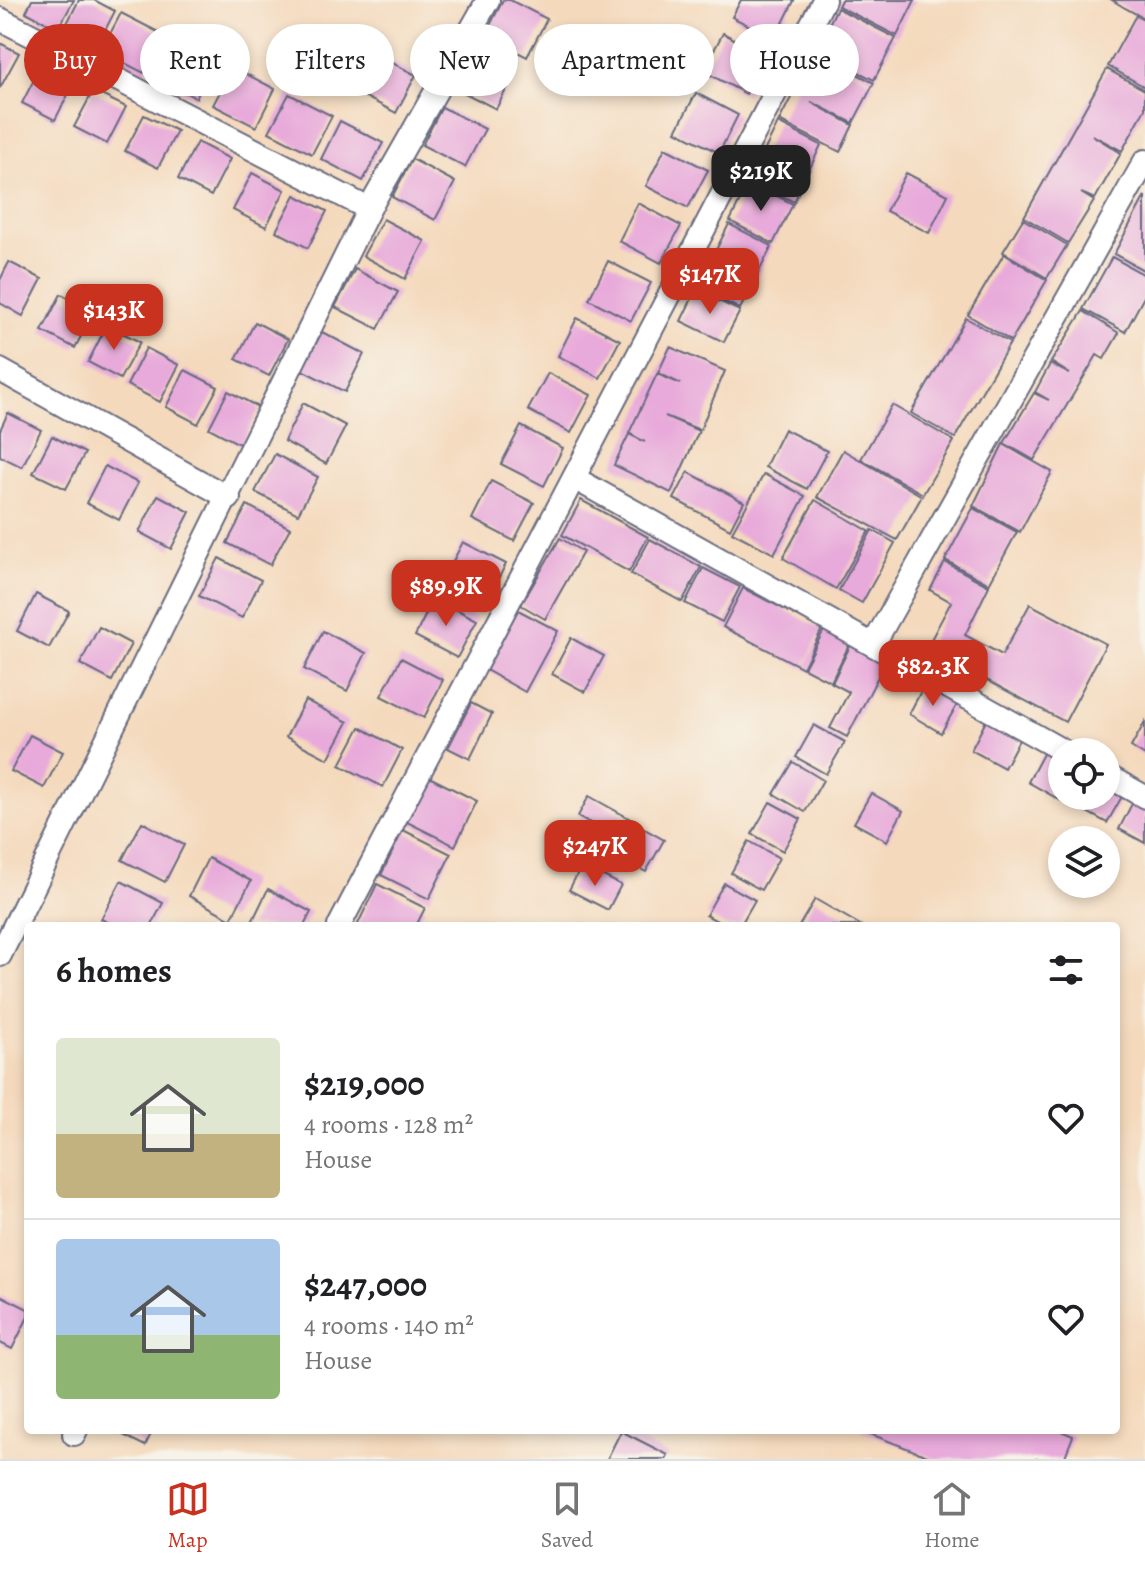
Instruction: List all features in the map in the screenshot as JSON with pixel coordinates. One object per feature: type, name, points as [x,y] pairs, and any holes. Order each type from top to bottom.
[{"type":"street","points":[[0,955],[229,498],[369,209],[488,0]]},
{"type":"street","points":[[341,922],[824,0]]},
{"type":"street","points":[[0,19],[369,209]]},
{"type":"street","points":[[873,645],[1145,161]]},
{"type":"street","points":[[0,370],[229,498]]},
{"type":"street","points":[[574,478],[1048,743]]},
{"type":"street","points":[[1120,783],[1145,797]]},
{"type":"building","points":[[32,0],[74,0],[61,24],[49,24],[26,12]]},
{"type":"building","points":[[79,0],[94,0],[115,11],[108,24],[67,24]]},
{"type":"building","points":[[503,0],[510,0],[547,19],[544,24],[534,24],[534,44],[527,57],[518,52],[518,24],[491,24]]},
{"type":"building","points":[[741,0],[794,1],[782,24],[746,24],[732,17]]},
{"type":"building","points":[[841,0],[915,0],[897,36],[838,6]]},
{"type":"building","points":[[1112,0],[1145,0],[1145,19],[1125,8]]},
{"type":"building","points":[[837,8],[896,38],[874,80],[859,72],[859,24],[829,24]]},
{"type":"building","points":[[121,13],[142,24],[140,24],[140,71],[124,63],[124,24],[115,24]]},
{"type":"building","points":[[1136,15],[1145,20],[1145,87],[1108,66]]},
{"type":"building","points":[[723,33],[730,37],[730,85],[714,77],[714,50]]},
{"type":"building","points":[[0,43],[19,53],[0,88]]},
{"type":"building","points":[[394,64],[410,72],[410,86],[396,113],[364,96],[394,96]]},
{"type":"building","points":[[1107,69],[1145,90],[1145,109],[1122,151],[1092,135],[1121,153],[1095,199],[1081,193],[1094,201],[1068,243],[1024,217]]},
{"type":"building","points":[[859,75],[874,83],[853,123],[811,102],[853,125],[840,152],[779,121],[792,96],[859,96]]},
{"type":"building","points":[[250,76],[266,84],[266,96],[272,96],[256,127],[213,105],[218,96],[250,96]]},
{"type":"building","points":[[26,96],[67,96],[55,120],[22,103]]},
{"type":"building","points":[[90,96],[103,96],[126,107],[107,144],[74,127]]},
{"type":"building","points":[[288,96],[332,116],[312,154],[269,132]]},
{"type":"building","points":[[471,96],[503,96],[496,109]]},
{"type":"building","points":[[694,96],[702,96],[738,115],[719,153],[676,131]]},
{"type":"building","points":[[442,107],[485,129],[465,167],[422,145]]},
{"type":"building","points":[[144,115],[177,131],[158,168],[125,151]]},
{"type":"building","points":[[340,121],[383,143],[363,181],[321,159]]},
{"type":"building","points":[[778,123],[821,145],[794,202],[750,180]]},
{"type":"building","points":[[197,142],[230,159],[211,196],[178,179]]},
{"type":"building","points":[[665,148],[708,170],[688,208],[646,186]]},
{"type":"building","points":[[412,159],[455,182],[435,220],[392,197]]},
{"type":"building","points":[[252,173],[285,190],[266,227],[233,210]]},
{"type":"building","points":[[906,173],[948,195],[929,233],[886,211]]},
{"type":"building","points":[[749,182],[793,204],[773,244],[730,221]]},
{"type":"building","points":[[295,195],[327,211],[308,248],[276,231]]},
{"type":"building","points":[[1145,196],[1145,271],[1114,254]]},
{"type":"building","points":[[638,203],[681,226],[661,263],[619,241]]},
{"type":"building","points":[[383,219],[425,241],[405,279],[363,256]]},
{"type":"building","points":[[1023,219],[1067,245],[1047,278],[1003,252]]},
{"type":"building","points":[[729,224],[772,246],[740,309],[697,288]]},
{"type":"building","points":[[1004,254],[1047,280],[1011,341],[968,315]]},
{"type":"building","points":[[1112,257],[1145,275],[1145,295],[1125,332],[1083,309]]},
{"type":"building","points":[[608,261],[651,283],[631,321],[589,299]]},
{"type":"building","points":[[9,262],[42,279],[23,316],[0,303],[0,280]]},
{"type":"building","points":[[355,269],[398,292],[378,329],[335,307]]},
{"type":"building","points":[[696,290],[740,311],[724,342],[681,321]]},
{"type":"building","points":[[61,294],[94,311],[75,348],[42,331]]},
{"type":"building","points":[[1083,311],[1119,333],[1104,359],[1097,355],[1034,460],[1004,443],[1034,393],[1049,400],[1035,392],[1050,364],[1070,374],[1051,362]]},
{"type":"building","points":[[577,318],[620,340],[600,378],[558,356]]},
{"type":"building","points":[[966,318],[1010,343],[955,438],[911,413]]},
{"type":"building","points":[[255,322],[288,339],[269,376],[236,359]]},
{"type":"building","points":[[107,325],[140,342],[120,379],[88,362]]},
{"type":"building","points":[[322,332],[364,354],[345,392],[302,370]]},
{"type":"building","points":[[670,347],[725,371],[700,430],[665,416],[699,431],[671,493],[614,465],[629,434],[645,442],[629,433],[657,374],[681,384],[658,373]]},
{"type":"building","points":[[146,348],[179,365],[160,402],[127,385]]},
{"type":"building","points":[[185,370],[218,387],[198,424],[166,407]]},
{"type":"building","points":[[548,373],[591,395],[571,433],[528,410]]},
{"type":"building","points":[[228,391],[260,408],[241,445],[209,428]]},
{"type":"building","points":[[303,403],[346,426],[326,464],[284,441]]},
{"type":"building","points":[[892,405],[954,441],[923,494],[861,459]]},
{"type":"building","points":[[8,413],[41,430],[22,467],[0,456],[0,430]]},
{"type":"building","points":[[521,426],[563,448],[544,486],[501,464]]},
{"type":"building","points":[[784,429],[827,451],[807,489],[765,467]]},
{"type":"building","points":[[52,436],[85,453],[66,489],[33,473]]},
{"type":"building","points":[[1003,444],[1052,472],[1020,532],[973,506]]},
{"type":"building","points":[[843,450],[922,496],[897,540],[817,497]]},
{"type":"building","points":[[275,454],[318,477],[298,514],[255,492]]},
{"type":"building","points":[[105,466],[138,483],[119,520],[86,503]]},
{"type":"building","points":[[688,472],[744,502],[730,529],[674,499]]},
{"type":"building","points":[[764,474],[805,496],[774,554],[732,532]]},
{"type":"building","points":[[491,481],[534,503],[514,541],[472,519]]},
{"type":"building","points":[[158,495],[190,512],[171,549],[139,532]]},
{"type":"building","points":[[581,500],[648,537],[629,572],[562,535]]},
{"type":"building","points":[[815,500],[869,531],[836,589],[783,558]]},
{"type":"building","points":[[247,505],[290,528],[270,565],[227,543]]},
{"type":"building","points":[[973,508],[1017,532],[989,584],[945,560]]},
{"type":"building","points":[[872,530],[895,543],[862,603],[839,590]]},
{"type":"building","points":[[560,538],[583,552],[545,619],[521,605]]},
{"type":"building","points":[[650,539],[701,567],[682,602],[631,574]]},
{"type":"building","points":[[463,542],[506,564],[486,602],[443,580]]},
{"type":"building","points":[[219,558],[261,580],[242,618],[199,596]]},
{"type":"building","points":[[945,562],[989,586],[965,635],[1002,655],[1030,604],[1106,644],[1065,722],[953,662],[963,643],[951,661],[927,647],[951,602],[930,590]]},
{"type":"building","points":[[703,568],[740,587],[722,622],[685,603]]},
{"type":"building","points":[[743,588],[822,629],[803,668],[723,627]]},
{"type":"building","points":[[36,594],[69,611],[49,648],[17,631]]},
{"type":"building","points":[[434,598],[477,620],[457,658],[415,636]]},
{"type":"building","points":[[518,610],[558,631],[525,692],[486,670]]},
{"type":"building","points":[[99,627],[131,644],[112,681],[80,664]]},
{"type":"building","points":[[824,630],[850,643],[831,682],[804,668]]},
{"type":"building","points":[[323,631],[366,653],[347,691],[304,669]]},
{"type":"building","points":[[571,638],[604,656],[585,692],[552,674]]},
{"type":"building","points":[[851,644],[886,661],[847,737],[830,728],[849,692],[832,683]]},
{"type":"building","points":[[401,658],[443,680],[424,718],[381,696]]},
{"type":"building","points":[[925,684],[958,703],[941,733],[909,714]]},
{"type":"building","points":[[305,700],[348,722],[328,759],[286,737]]},
{"type":"building","points":[[471,703],[492,714],[470,759],[448,748]]},
{"type":"building","points":[[987,719],[1020,738],[1004,768],[971,750]]},
{"type":"building","points":[[1145,722],[1145,756],[1131,747]]},
{"type":"building","points":[[814,725],[845,742],[826,774],[796,757]]},
{"type":"building","points":[[360,727],[402,750],[383,787],[340,765]]},
{"type":"building","points":[[30,735],[63,752],[44,788],[11,771]]},
{"type":"building","points":[[1044,752],[1048,754],[1048,793],[1028,782]]},
{"type":"building","points":[[793,762],[823,780],[805,812],[774,794]]},
{"type":"building","points":[[429,777],[477,801],[455,846],[407,822]]},
{"type":"building","points":[[871,793],[903,811],[887,841],[854,823]]},
{"type":"building","points":[[589,796],[632,820],[621,840],[578,816]]},
{"type":"building","points":[[1135,798],[1145,804],[1145,843],[1120,827]]},
{"type":"building","points":[[770,802],[801,819],[783,851],[752,834]]},
{"type":"building","points":[[1083,810],[1114,810],[1107,823]]},
{"type":"building","points":[[142,822],[184,845],[165,882],[122,860]]},
{"type":"building","points":[[634,823],[664,840],[646,872],[616,855]]},
{"type":"building","points":[[403,830],[451,854],[429,899],[381,875]]},
{"type":"building","points":[[749,841],[779,858],[761,890],[731,873]]},
{"type":"building","points":[[208,858],[251,881],[231,919],[189,896]]},
{"type":"building","points":[[582,865],[621,885],[608,910],[569,890]]},
{"type":"building","points":[[121,881],[163,903],[153,922],[107,922],[101,919]]},
{"type":"building","points":[[724,883],[755,900],[742,922],[719,922],[706,915]]},
{"type":"building","points":[[377,884],[425,908],[418,922],[359,922]]},
{"type":"building","points":[[268,889],[311,912],[306,922],[252,922]]},
{"type":"building","points":[[815,899],[855,922],[801,922]]},
{"type":"building","points":[[0,1295],[24,1307],[24,1325],[12,1349],[0,1343]]},
{"type":"building","points":[[121,1434],[151,1434],[145,1446]]},
{"type":"building","points":[[620,1434],[627,1434],[668,1455],[666,1459],[607,1459]]},
{"type":"building","points":[[870,1434],[1073,1436],[1064,1459],[935,1459]]}]
